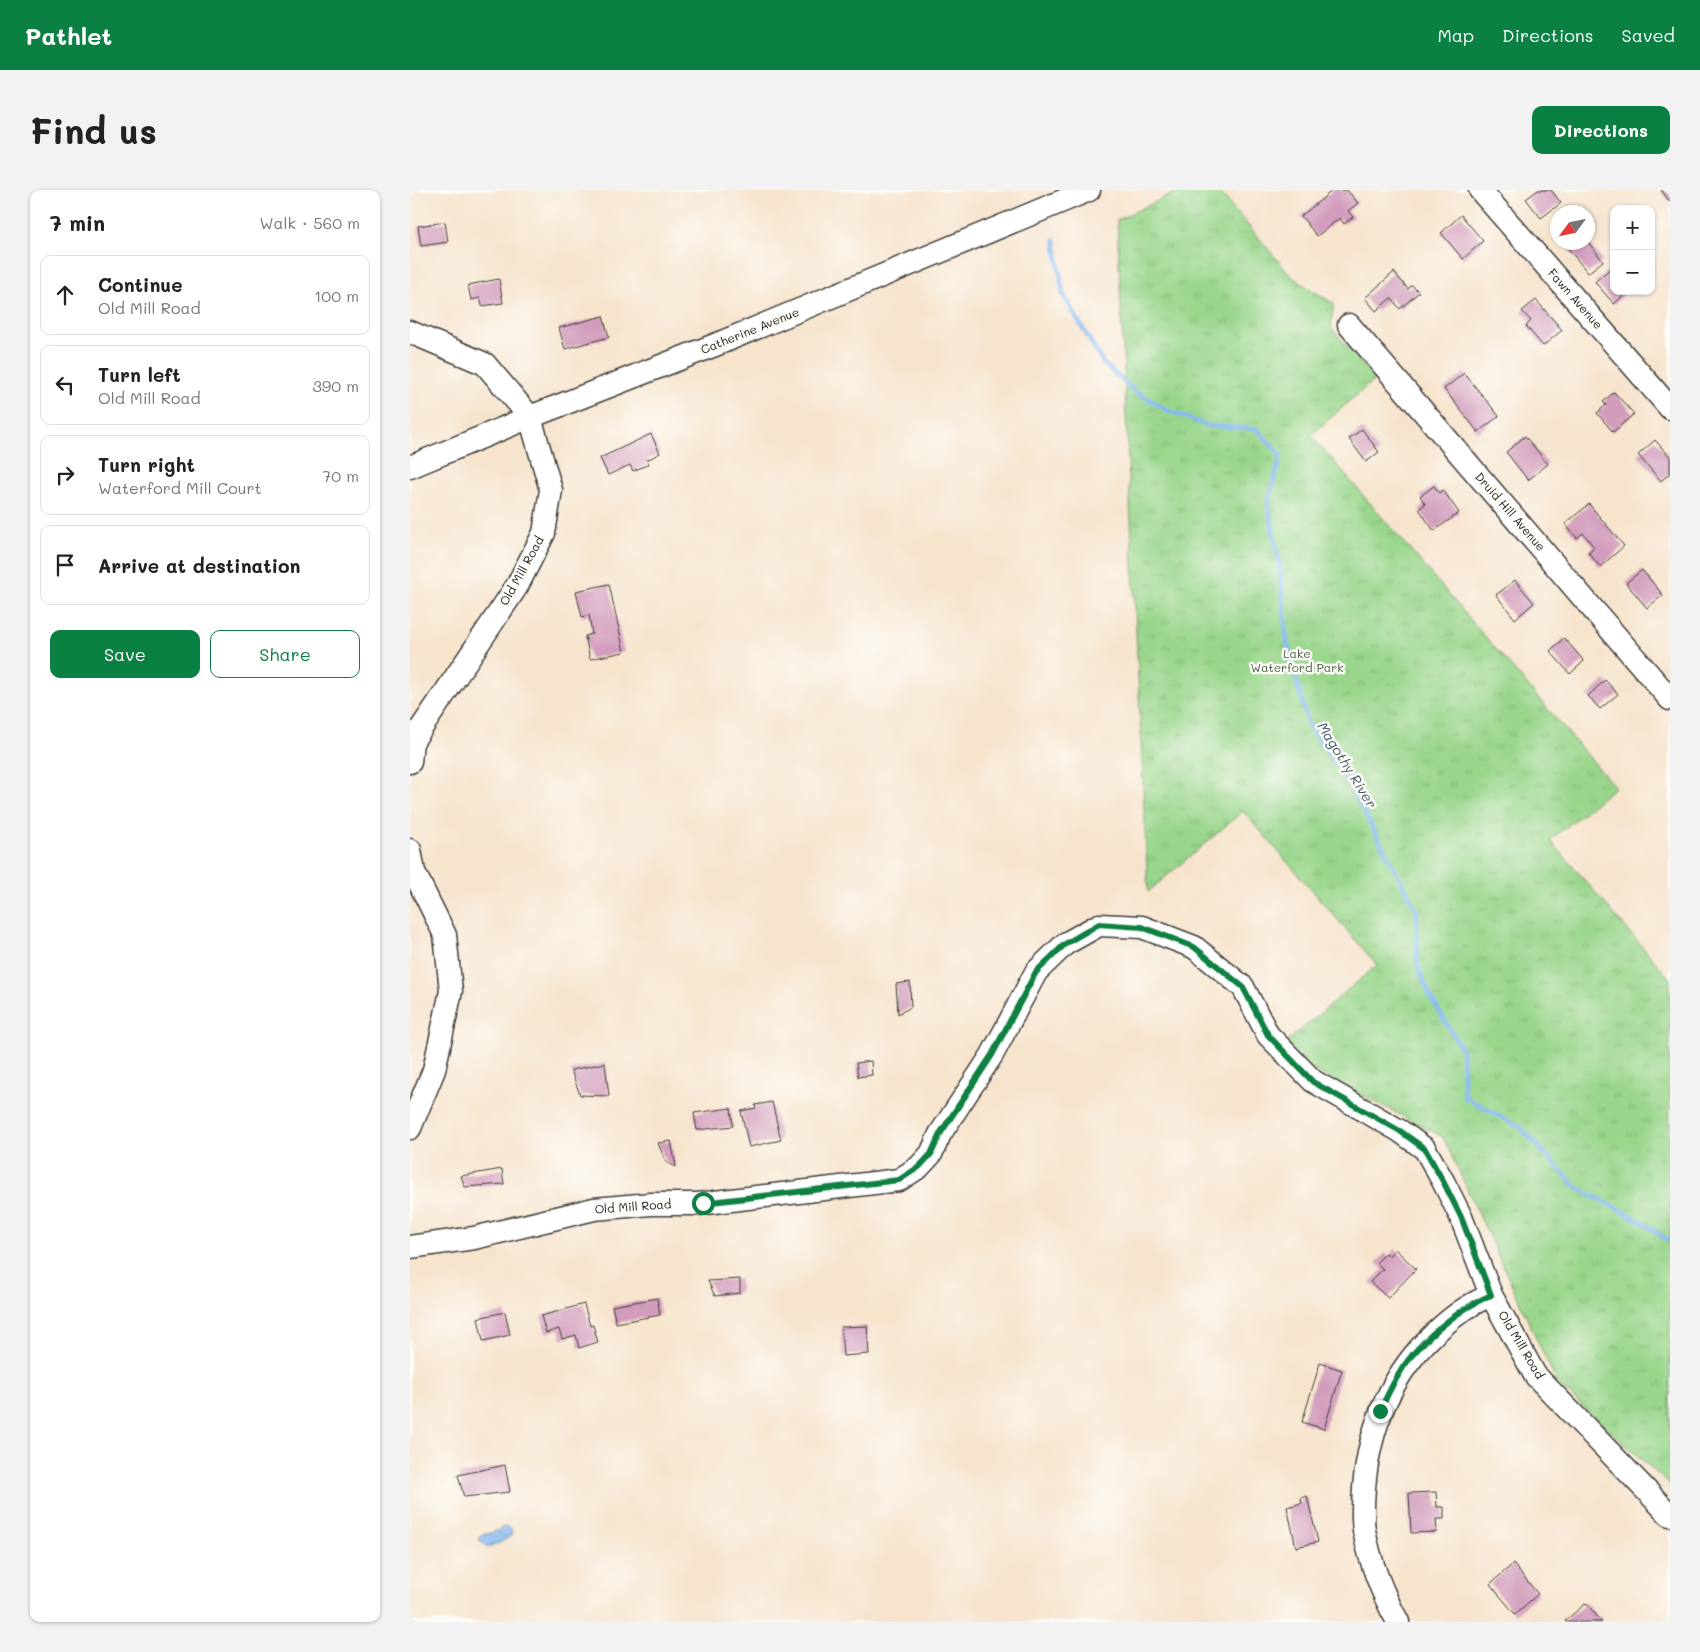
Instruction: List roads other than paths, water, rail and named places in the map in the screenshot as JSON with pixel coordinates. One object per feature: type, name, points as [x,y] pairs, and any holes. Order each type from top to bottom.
[{"type":"street","name":"Catherine Avenue","points":[[410,468],[530,417],[715,345],[1089,190]]},
{"type":"street","name":"Fawn Avenue","points":[[1480,190],[1670,408]]},
{"type":"street","name":"Druid Hill Avenue","points":[[1349,326],[1670,699]]},
{"type":"street","name":"Old Mill Road","points":[[410,332],[485,364],[530,417],[551,490],[544,533],[517,586],[412,742],[410,762]]},
{"type":"street","points":[[410,850],[414,872],[445,935],[451,991],[434,1070],[410,1128]]},
{"type":"street","name":"Old Mill Road","points":[[410,1247],[474,1238],[594,1209],[651,1204],[698,1204],[899,1180],[919,1167],[931,1154],[940,1134],[992,1055],[1036,972],[1065,944],[1099,924],[1142,927],[1194,947],[1243,987],[1268,1035],[1313,1082],[1400,1131],[1425,1149],[1461,1217],[1491,1295],[1535,1375],[1670,1515]]},
{"type":"street","points":[[1398,1622],[1382,1594],[1364,1528],[1363,1502],[1366,1465],[1380,1411],[1396,1378],[1420,1347],[1454,1315],[1491,1295]]},
{"type":"water","points":[[503,1527],[511,1529],[512,1535],[507,1539],[491,1547],[486,1546],[480,1541],[480,1536],[497,1531]]},
{"type":"waterway","name":"Magothy River","points":[[1055,240],[1063,294],[1103,363],[1133,390],[1169,411],[1208,426],[1257,429],[1281,455],[1268,503],[1281,577],[1287,642],[1308,725],[1347,780],[1417,911],[1417,965],[1430,996],[1462,1050],[1464,1097],[1520,1127],[1576,1187],[1641,1221],[1670,1242]]},
{"type":"park label","name":"Lake Waterford Park","points":[[1297,661]]}]
